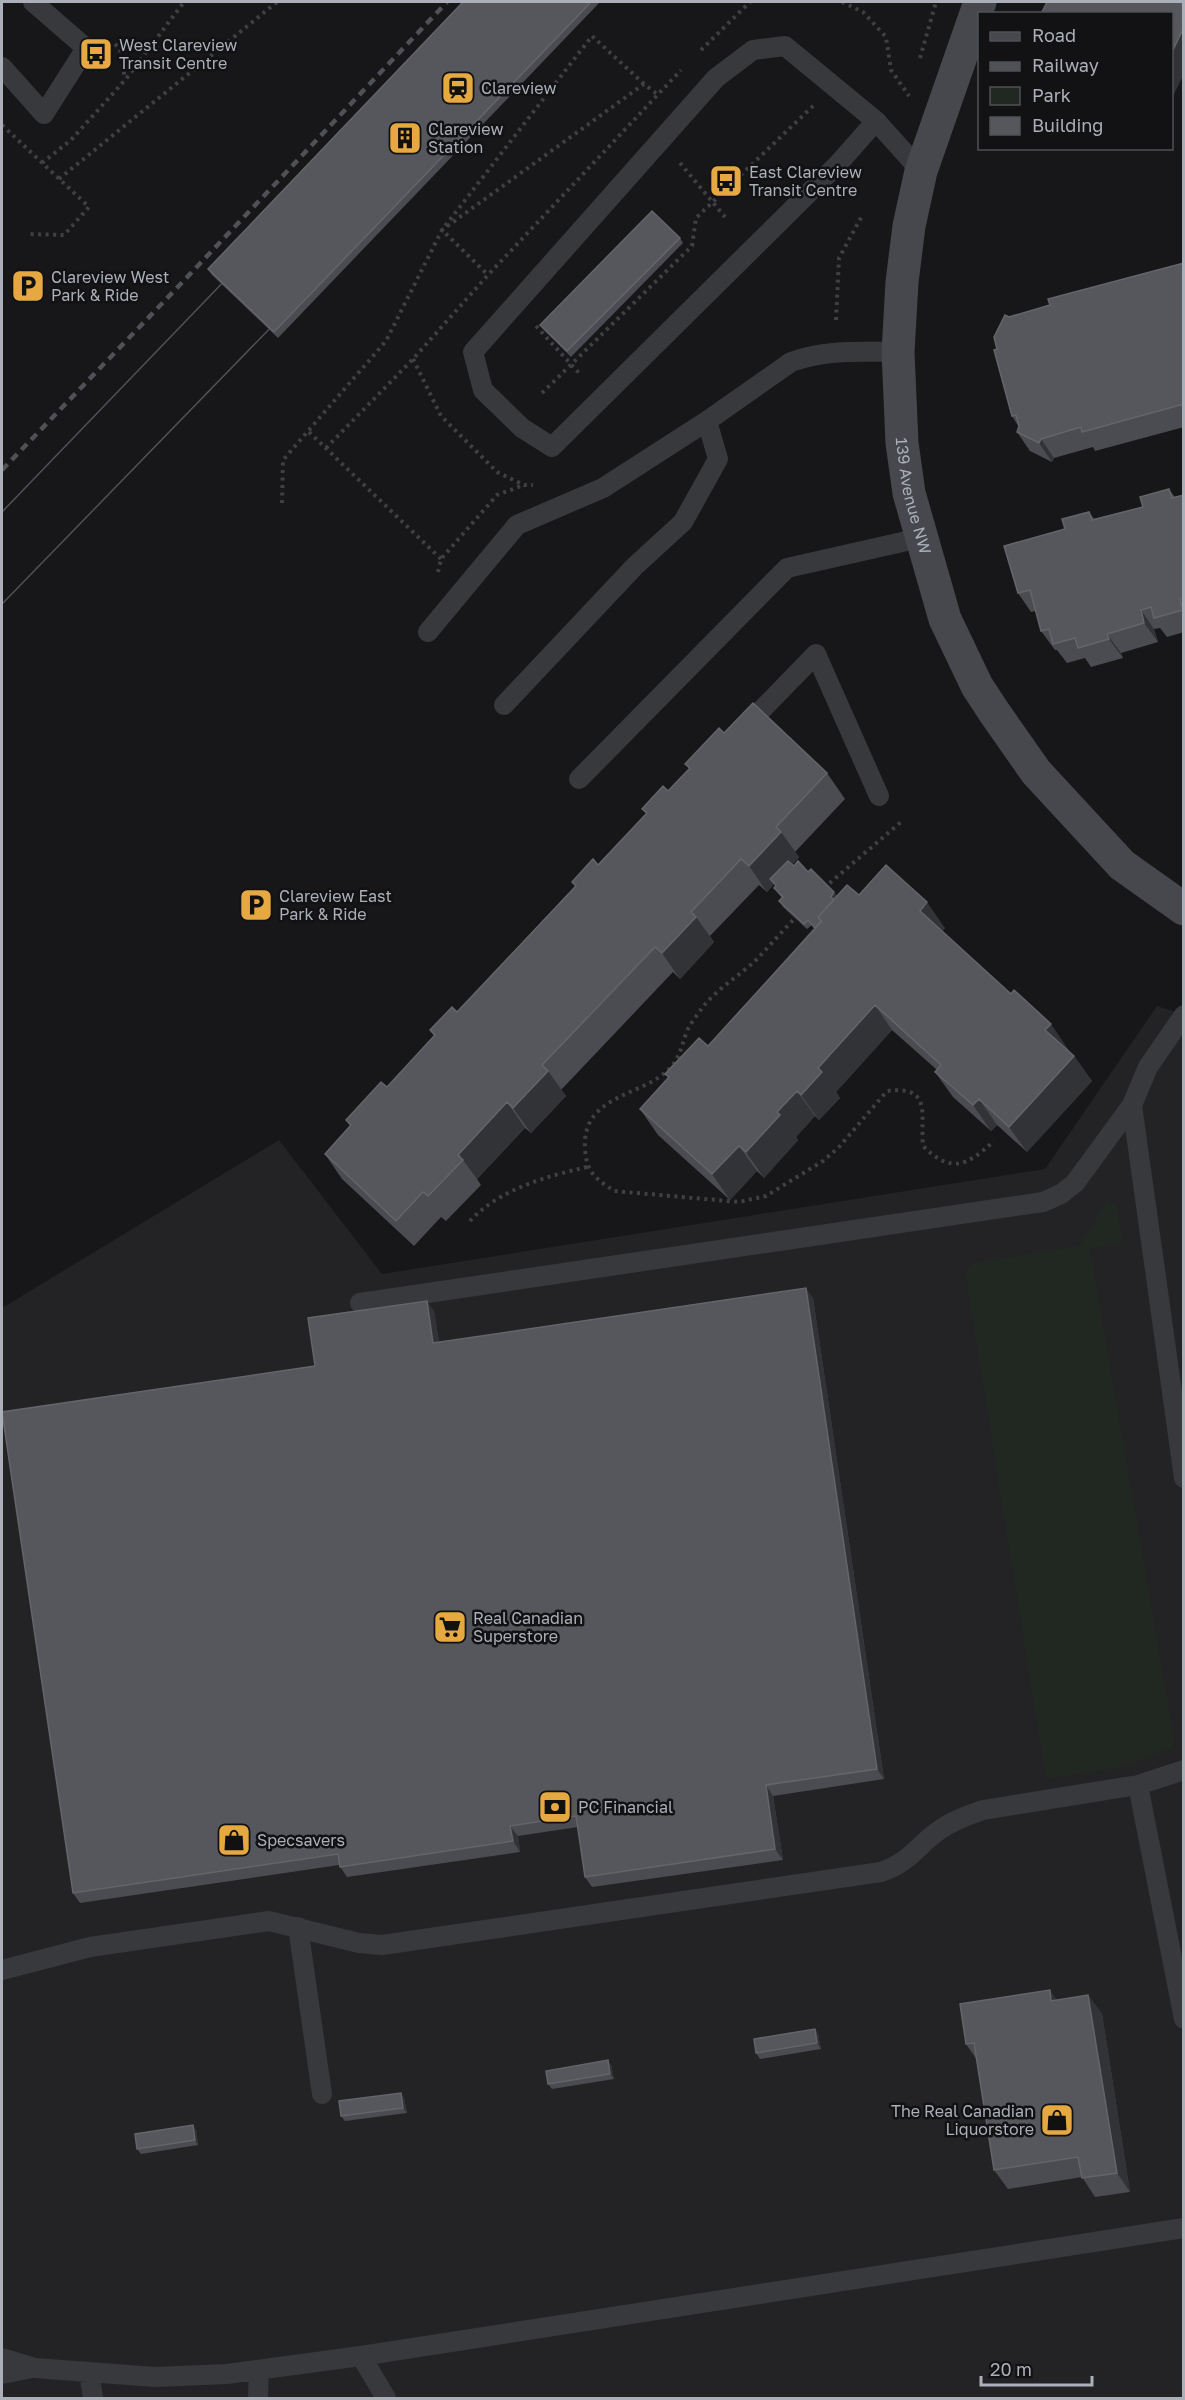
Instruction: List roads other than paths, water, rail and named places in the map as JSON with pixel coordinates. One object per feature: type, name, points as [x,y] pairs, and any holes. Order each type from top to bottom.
[{"type":"street","name":"139 Avenue NW","points":[[980,2],[921,171],[909,226],[902,282],[898,352],[904,453],[909,493],[945,619],[977,686],[1036,772],[1122,865],[1184,909]]},
{"type":"lane","points":[[2,67],[44,114],[86,48],[33,2]]},
{"type":"lane","points":[[876,121],[838,164],[552,447],[522,428],[483,390],[473,352],[716,78],[753,50],[785,46],[876,121],[921,171]]},
{"type":"lane","points":[[428,632],[517,525],[603,488],[707,421],[791,362],[807,356],[836,352],[898,352]]},
{"type":"lane","points":[[504,705],[634,566],[683,522],[718,459],[707,421]]},
{"type":"lane","points":[[579,778],[787,568],[920,538]]},
{"type":"lane","points":[[743,729],[816,654],[879,796]]},
{"type":"lane","points":[[360,1303],[1043,1202],[1061,1194],[1075,1183],[1132,1105],[1148,1067],[1184,1015]]},
{"type":"lane","points":[[1132,1105],[1184,1478]]},
{"type":"lane","points":[[2,1970],[90,1947],[269,1921],[359,1943],[382,1945],[881,1872],[909,1858],[939,1829],[959,1818],[983,1810],[1138,1785],[1184,1770]]},
{"type":"lane","points":[[1138,1785],[1184,2019]]},
{"type":"lane","points":[[298,1927],[322,2094]]},
{"type":"lane","points":[[2,2358],[35,2368],[154,2377],[259,2370],[1184,2228]]},
{"type":"lane","points":[[361,2356],[386,2398]]},
{"type":"lane","points":[[2,2374],[35,2368]]},
{"type":"lane","points":[[258,2398],[259,2370]]},
{"type":"lane","points":[[88,2372],[93,2398]]},
{"type":"tram line","points":[[2,512],[232,273]]},
{"type":"tram line","points":[[2,604],[280,318]]},
{"type":"railway","points":[[2,470],[447,2]]},
{"type":"place","name":"West Clareview Transit Centre","points":[[96,54]]},
{"type":"place","name":"Clareview","points":[[458,88]]},
{"type":"place","name":"Clareview Station","points":[[405,138]]},
{"type":"place","name":"East Clareview Transit Centre","points":[[726,181]]},
{"type":"place","name":"Clareview West Park & Ride","points":[[28,286]]},
{"type":"place","name":"Clareview East Park & Ride","points":[[256,905]]},
{"type":"place","name":"Real Canadian Superstore","points":[[450,1627]]},
{"type":"place","name":"PC Financial","points":[[555,1807]]},
{"type":"place","name":"Specsavers","points":[[234,1840]]},
{"type":"place","name":"The Real Canadian Liquorstore","points":[[1057,2120]]}]
